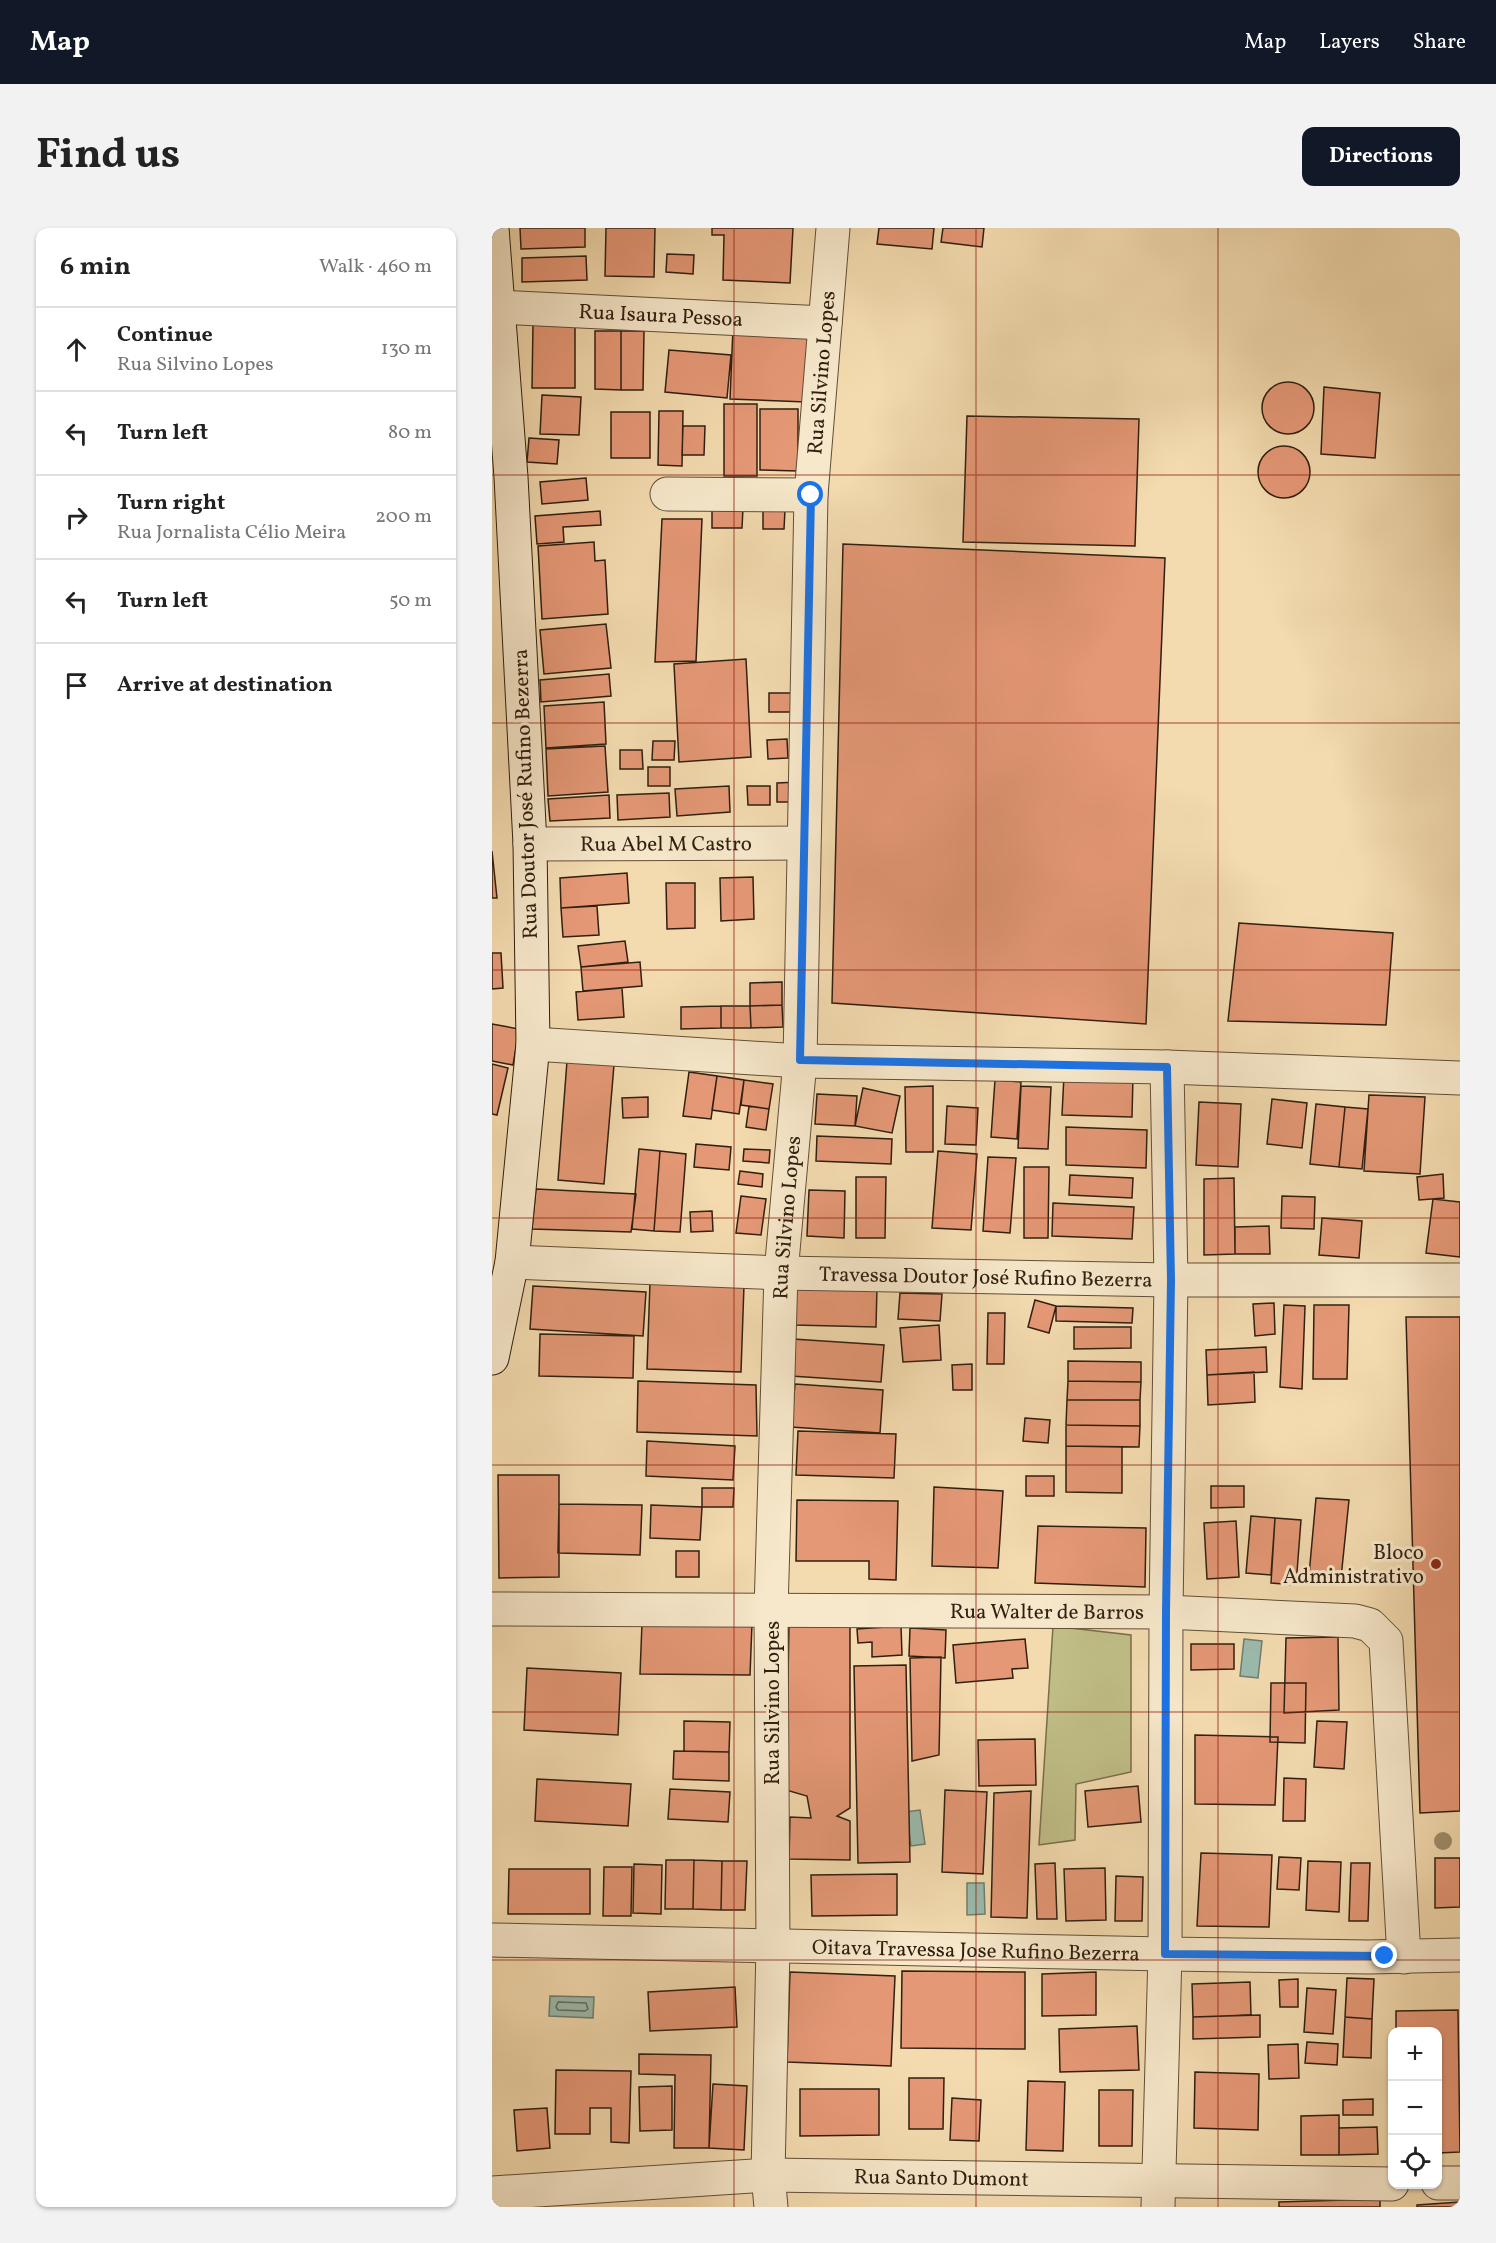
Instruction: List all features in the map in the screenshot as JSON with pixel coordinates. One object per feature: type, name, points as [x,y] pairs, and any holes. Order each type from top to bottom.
[{"type":"street","name":"Rua Doutor José Rufino Bezerra","points":[[492,228],[511,477],[530,844],[533,1044],[512,1262],[492,1358]]},
{"type":"street","name":"Rua Silvino Lopes","points":[[771,2207],[768,2175],[773,1946],[771,1610],[781,1273],[800,1060],[811,495],[833,228]]},
{"type":"street","name":"Rua Isaura Pessoa","points":[[497,307],[825,323]]},
{"type":"street","points":[[667,494],[811,495]]},
{"type":"street","name":"Rua Abel M Castro","points":[[530,844],[803,843]]},
{"type":"street","points":[[533,1044],[800,1060],[1167,1067],[1460,1078]]},
{"type":"street","points":[[1157,2193],[1165,1954],[1166,1612],[1171,1280],[1167,1067]]},
{"type":"street","name":"Travessa Doutor José Rufino Bezerra","points":[[512,1262],[781,1273],[1171,1280],[1460,1280]]},
{"type":"street","name":"Rua Walter de Barros","points":[[492,1609],[1166,1612],[1355,1621],[1370,1625],[1386,1641],[1404,1957]]},
{"type":"street","name":"Oitava Travessa Jose Rufino Bezerra","points":[[492,1940],[1165,1954],[1404,1957],[1460,1955]]},
{"type":"street","name":"Rua Santo Dumont","points":[[492,2193],[768,2175],[1157,2193],[1388,2184]]},
{"type":"street","points":[[1442,2183],[1460,2183]]},
{"type":"street","points":[[1392,2189],[1392,2207]]},
{"type":"street","points":[[492,2201],[492,2207]]},
{"type":"shaded area","points":[[1053,1626],[1131,1635],[1131,1772],[1076,1784],[1075,1840],[1039,1845]]},
{"type":"water","points":[[1244,1639],[1262,1641],[1258,1678],[1240,1676]]},
{"type":"water","points":[[920,1810],[925,1844],[911,1846],[906,1812]]},
{"type":"water","points":[[967,1883],[984,1883],[985,1914],[967,1915]]},
{"type":"water","points":[[550,1996],[594,1997],[593,2018],[549,2016]]},
{"type":"building","points":[[520,228],[585,228],[585,247],[521,249]]},
{"type":"building","points":[[606,228],[655,228],[654,277],[605,276]]},
{"type":"building","points":[[712,228],[793,228],[790,283],[723,280],[724,235],[712,235]]},
{"type":"building","points":[[879,228],[934,228],[932,249],[877,244]]},
{"type":"building","points":[[943,228],[984,228],[982,247],[941,242]]},
{"type":"building","points":[[667,254],[694,255],[693,274],[666,272]]},
{"type":"building","points":[[586,256],[587,280],[522,282],[522,258]]},
{"type":"building","points":[[533,323],[575,323],[575,388],[532,388]]},
{"type":"building","points":[[733,328],[809,331],[806,402],[730,399]]},
{"type":"building","points":[[595,331],[621,331],[621,390],[595,389]]},
{"type":"building","points":[[621,331],[644,331],[643,390],[621,390]]},
{"type":"building","points":[[669,350],[731,355],[727,398],[665,392]]},
{"type":"building","points":[[1283,382],[1293,382],[1307,389],[1314,408],[1307,427],[1293,434],[1283,434],[1273,430],[1266,423],[1262,413],[1262,403],[1266,393],[1273,386]]},
{"type":"building","points":[[1324,387],[1380,393],[1375,458],[1321,454]]},
{"type":"building","points":[[542,395],[581,397],[579,435],[540,434]]},
{"type":"building","points":[[724,404],[757,404],[757,476],[724,476]]},
{"type":"building","points":[[760,409],[798,409],[798,471],[760,470]]},
{"type":"building","points":[[659,411],[683,411],[682,466],[658,465]]},
{"type":"building","points":[[611,412],[650,412],[650,458],[611,458]]},
{"type":"building","points":[[967,416],[1139,419],[1135,546],[963,542]]},
{"type":"building","points":[[683,426],[705,426],[704,455],[682,455]]},
{"type":"building","points":[[529,438],[559,440],[557,464],[527,462]]},
{"type":"building","points":[[1284,446],[1294,448],[1302,454],[1308,462],[1310,472],[1308,482],[1302,490],[1294,496],[1284,498],[1274,496],[1266,490],[1260,482],[1258,472],[1260,462],[1266,454],[1274,448]]},
{"type":"building","points":[[586,478],[588,500],[542,504],[540,482]]},
{"type":"building","points":[[712,508],[743,508],[742,528],[712,528]]},
{"type":"building","points":[[763,510],[785,510],[784,529],[763,529]]},
{"type":"building","points":[[600,511],[601,525],[563,527],[564,542],[537,544],[535,516]]},
{"type":"building","points":[[662,519],[702,519],[696,661],[655,662]]},
{"type":"building","points":[[594,542],[595,561],[605,560],[608,614],[542,619],[538,546]]},
{"type":"building","points":[[843,544],[1165,558],[1146,1024],[832,1003]]},
{"type":"building","points":[[606,624],[611,668],[544,674],[540,630]]},
{"type":"building","points":[[746,659],[751,757],[679,762],[674,664]]},
{"type":"building","points":[[609,674],[611,696],[541,702],[540,680]]},
{"type":"building","points":[[769,693],[791,693],[791,712],[769,712]]},
{"type":"building","points":[[604,702],[606,744],[546,748],[544,706]]},
{"type":"building","points":[[787,739],[788,758],[768,759],[767,740]]},
{"type":"building","points":[[653,741],[675,741],[674,760],[652,760]]},
{"type":"building","points":[[605,746],[608,792],[548,796],[546,749]]},
{"type":"building","points":[[620,750],[642,750],[643,769],[620,769]]},
{"type":"building","points":[[648,767],[670,767],[670,786],[648,786]]},
{"type":"building","points":[[799,782],[799,802],[777,802],[777,783]]},
{"type":"building","points":[[729,786],[730,812],[677,816],[675,789]]},
{"type":"building","points":[[747,786],[770,786],[770,805],[748,805]]},
{"type":"building","points":[[669,793],[670,817],[618,820],[617,795]]},
{"type":"building","points":[[609,795],[610,818],[550,821],[548,799]]},
{"type":"building","points":[[492,851],[497,898],[492,898]]},
{"type":"building","points":[[627,873],[629,903],[561,908],[560,878]]},
{"type":"building","points":[[753,877],[754,919],[721,921],[720,878]]},
{"type":"building","points":[[666,883],[695,883],[695,928],[667,929]]},
{"type":"building","points":[[597,906],[599,935],[563,937],[561,908]]},
{"type":"building","points":[[1239,923],[1393,933],[1386,1025],[1228,1021]]},
{"type":"building","points":[[625,941],[628,962],[581,967],[578,946]]},
{"type":"building","points":[[492,953],[501,953],[503,988],[492,989]]},
{"type":"building","points":[[640,962],[642,986],[583,991],[581,967]]},
{"type":"building","points":[[782,982],[782,1005],[750,1006],[750,983]]},
{"type":"building","points":[[622,988],[624,1017],[578,1020],[576,992]]},
{"type":"building","points":[[782,1005],[783,1027],[751,1028],[750,1006]]},
{"type":"building","points":[[721,1006],[750,1006],[751,1028],[721,1028]]},
{"type":"building","points":[[721,1006],[721,1028],[681,1029],[681,1007]]},
{"type":"building","points":[[492,1024],[519,1029],[513,1065],[492,1061]]},
{"type":"building","points":[[567,1061],[614,1065],[604,1184],[558,1180]]},
{"type":"building","points":[[492,1064],[508,1068],[497,1115],[492,1114]]},
{"type":"building","points":[[689,1072],[717,1076],[711,1119],[683,1116]]},
{"type":"building","points":[[1064,1075],[1133,1077],[1132,1117],[1062,1115]]},
{"type":"building","points":[[717,1076],[744,1080],[739,1114],[712,1110]]},
{"type":"building","points":[[744,1080],[773,1084],[769,1109],[741,1105]]},
{"type":"building","points":[[995,1080],[1021,1082],[1017,1139],[991,1137]]},
{"type":"building","points":[[933,1086],[933,1152],[906,1152],[905,1087]]},
{"type":"building","points":[[1021,1086],[1051,1087],[1048,1149],[1018,1148]]},
{"type":"building","points":[[863,1088],[900,1096],[892,1133],[855,1126]]},
{"type":"building","points":[[817,1094],[857,1096],[855,1126],[815,1124]]},
{"type":"building","points":[[1369,1095],[1425,1097],[1420,1174],[1364,1171]]},
{"type":"building","points":[[648,1097],[648,1117],[623,1118],[622,1098]]},
{"type":"building","points":[[1272,1099],[1307,1103],[1302,1148],[1267,1144]]},
{"type":"building","points":[[1199,1102],[1241,1104],[1238,1167],[1196,1165]]},
{"type":"building","points":[[1316,1104],[1345,1107],[1339,1167],[1310,1164]]},
{"type":"building","points":[[749,1106],[769,1109],[766,1130],[746,1127]]},
{"type":"building","points":[[947,1106],[978,1108],[976,1145],[945,1144]]},
{"type":"building","points":[[1345,1107],[1368,1109],[1362,1169],[1339,1167]]},
{"type":"building","points":[[1066,1127],[1147,1130],[1146,1168],[1066,1165]]},
{"type":"building","points":[[817,1136],[892,1139],[891,1164],[816,1161]]},
{"type":"building","points":[[696,1144],[731,1147],[729,1170],[694,1167]]},
{"type":"building","points":[[639,1149],[660,1151],[654,1231],[632,1229]]},
{"type":"building","points":[[744,1149],[770,1150],[769,1163],[743,1161]]},
{"type":"building","points":[[660,1151],[686,1154],[680,1232],[654,1231]]},
{"type":"building","points":[[938,1151],[977,1154],[971,1230],[932,1228]]},
{"type":"building","points":[[988,1157],[1016,1158],[1010,1233],[983,1231]]},
{"type":"building","points":[[1024,1167],[1049,1167],[1048,1238],[1024,1238]]},
{"type":"building","points":[[740,1171],[763,1174],[762,1187],[738,1184]]},
{"type":"building","points":[[1443,1174],[1444,1198],[1419,1200],[1417,1177]]},
{"type":"building","points":[[1070,1175],[1133,1178],[1132,1198],[1069,1195]]},
{"type":"building","points":[[856,1177],[886,1177],[885,1238],[856,1238]]},
{"type":"building","points":[[1234,1178],[1235,1254],[1204,1255],[1204,1179]]},
{"type":"building","points":[[536,1189],[636,1194],[631,1232],[532,1229]]},
{"type":"building","points":[[809,1190],[845,1191],[844,1238],[807,1236]]},
{"type":"building","points":[[741,1196],[766,1199],[761,1235],[736,1233]]},
{"type":"building","points":[[1282,1196],[1315,1197],[1314,1229],[1281,1228]]},
{"type":"building","points":[[1433,1199],[1460,1202],[1460,1257],[1426,1253]]},
{"type":"building","points":[[1053,1203],[1134,1207],[1132,1239],[1052,1236]]},
{"type":"building","points":[[712,1211],[713,1231],[691,1232],[690,1212]]},
{"type":"building","points":[[1322,1218],[1362,1221],[1359,1258],[1319,1255]]},
{"type":"building","points":[[1269,1226],[1270,1254],[1235,1254],[1235,1227]]},
{"type":"building","points":[[650,1282],[744,1285],[741,1372],[647,1369]]},
{"type":"building","points":[[796,1285],[877,1287],[876,1327],[794,1325]]},
{"type":"building","points":[[533,1286],[646,1292],[643,1336],[530,1329]]},
{"type":"building","points":[[900,1293],[942,1294],[940,1321],[898,1319]]},
{"type":"building","points":[[1035,1300],[1056,1306],[1049,1333],[1028,1327]]},
{"type":"building","points":[[1274,1303],[1275,1334],[1255,1336],[1253,1304]]},
{"type":"building","points":[[1284,1305],[1305,1306],[1302,1389],[1280,1387]]},
{"type":"building","points":[[1314,1305],[1349,1305],[1347,1379],[1313,1379]]},
{"type":"building","points":[[1056,1306],[1133,1308],[1132,1323],[1056,1321]]},
{"type":"building","points":[[988,1313],[1005,1313],[1004,1364],[987,1364]]},
{"type":"building","name":"Bloco Administrativo","points":[[1406,1317],[1460,1317],[1460,1811],[1420,1813]]},
{"type":"building","points":[[939,1325],[941,1360],[903,1362],[900,1328]]},
{"type":"building","points":[[1074,1327],[1131,1327],[1131,1348],[1074,1349]]},
{"type":"building","points":[[540,1334],[634,1336],[633,1378],[539,1376]]},
{"type":"building","points":[[793,1339],[884,1345],[881,1382],[791,1376]]},
{"type":"building","points":[[1266,1347],[1267,1372],[1207,1375],[1206,1350]]},
{"type":"building","points":[[1068,1361],[1141,1362],[1141,1382],[1068,1381]]},
{"type":"building","points":[[972,1364],[972,1390],[953,1390],[952,1365]]},
{"type":"building","points":[[1254,1372],[1255,1402],[1208,1405],[1207,1375]]},
{"type":"building","points":[[638,1381],[756,1385],[757,1436],[637,1432]]},
{"type":"building","points":[[1068,1381],[1141,1382],[1140,1400],[1067,1400]]},
{"type":"building","points":[[795,1384],[883,1390],[880,1433],[791,1427]]},
{"type":"building","points":[[1067,1400],[1140,1400],[1140,1426],[1066,1425]]},
{"type":"building","points":[[1025,1418],[1050,1420],[1048,1443],[1023,1441]]},
{"type":"building","points":[[1066,1425],[1140,1426],[1139,1447],[1066,1446]]},
{"type":"building","points":[[798,1431],[896,1434],[894,1478],[796,1475]]},
{"type":"building","points":[[647,1441],[735,1446],[733,1480],[646,1476]]},
{"type":"building","points":[[1066,1446],[1122,1447],[1122,1493],[1066,1492]]},
{"type":"building","points":[[498,1475],[559,1475],[559,1577],[499,1578]]},
{"type":"building","points":[[1026,1476],[1054,1476],[1054,1496],[1026,1496]]},
{"type":"building","points":[[1211,1486],[1244,1486],[1244,1507],[1211,1508]]},
{"type":"building","points":[[934,1487],[1003,1491],[998,1568],[932,1566]]},
{"type":"building","points":[[702,1488],[734,1488],[733,1507],[702,1507]]},
{"type":"building","points":[[1316,1498],[1349,1500],[1341,1578],[1309,1575]]},
{"type":"building","points":[[797,1500],[898,1501],[896,1580],[869,1579],[869,1561],[796,1561]]},
{"type":"building","points":[[559,1504],[642,1505],[640,1555],[558,1553]]},
{"type":"building","points":[[651,1505],[702,1507],[700,1540],[650,1538]]},
{"type":"building","points":[[1251,1516],[1275,1518],[1271,1575],[1246,1573]]},
{"type":"building","points":[[1275,1518],[1301,1520],[1296,1585],[1271,1583]]},
{"type":"building","points":[[1236,1521],[1239,1577],[1207,1579],[1204,1523]]},
{"type":"building","points":[[1038,1526],[1146,1528],[1145,1587],[1035,1583]]},
{"type":"building","points":[[676,1551],[699,1551],[699,1577],[676,1577]]},
{"type":"building","points":[[642,1623],[752,1624],[750,1675],[640,1674]]},
{"type":"building","points":[[789,1623],[850,1627],[850,1808],[837,1816],[850,1821],[850,1860],[789,1859],[790,1817],[811,1818],[807,1796],[786,1790]]},
{"type":"building","points":[[901,1626],[902,1655],[872,1657],[872,1642],[858,1643],[857,1629]]},
{"type":"building","points":[[910,1628],[946,1630],[945,1658],[909,1656]]},
{"type":"building","points":[[1338,1637],[1339,1710],[1284,1713],[1286,1638]]},
{"type":"building","points":[[1025,1639],[1028,1668],[1012,1669],[1013,1678],[956,1683],[953,1645]]},
{"type":"building","points":[[1191,1644],[1234,1644],[1234,1669],[1191,1670]]},
{"type":"building","points":[[941,1657],[939,1755],[912,1761],[910,1658]]},
{"type":"building","points":[[906,1665],[910,1862],[858,1863],[854,1666]]},
{"type":"building","points":[[527,1668],[621,1673],[618,1735],[524,1730]]},
{"type":"building","points":[[1271,1683],[1306,1683],[1305,1743],[1270,1742]]},
{"type":"building","points":[[684,1721],[730,1722],[729,1752],[684,1751]]},
{"type":"building","points":[[1317,1721],[1347,1722],[1344,1769],[1314,1767]]},
{"type":"building","points":[[1195,1735],[1278,1737],[1275,1805],[1195,1804]]},
{"type":"building","points":[[1035,1739],[1036,1785],[979,1786],[978,1740]]},
{"type":"building","points":[[674,1751],[729,1752],[729,1781],[673,1779]]},
{"type":"building","points":[[1284,1778],[1306,1779],[1305,1821],[1283,1821]]},
{"type":"building","points":[[537,1779],[631,1784],[628,1826],[535,1821]]},
{"type":"building","points":[[1138,1786],[1141,1822],[1088,1827],[1085,1791]]},
{"type":"building","points":[[670,1789],[730,1792],[728,1822],[668,1819]]},
{"type":"building","points":[[945,1790],[987,1792],[983,1874],[942,1872]]},
{"type":"building","points":[[1031,1791],[1027,1918],[991,1917],[994,1793]]},
{"type":"building","points":[[1201,1853],[1272,1855],[1269,1927],[1197,1926]]},
{"type":"building","points":[[1279,1857],[1301,1858],[1299,1890],[1277,1889]]},
{"type":"building","points":[[1435,1858],[1460,1858],[1460,1907],[1435,1908]]},
{"type":"building","points":[[666,1860],[694,1860],[693,1909],[665,1909]]},
{"type":"building","points":[[694,1860],[722,1861],[721,1910],[693,1909]]},
{"type":"building","points":[[722,1861],[747,1861],[745,1910],[721,1910]]},
{"type":"building","points":[[1308,1861],[1341,1862],[1339,1912],[1306,1910]]},
{"type":"building","points":[[1055,1863],[1057,1919],[1037,1919],[1035,1864]]},
{"type":"building","points":[[1351,1863],[1370,1863],[1368,1921],[1349,1921]]},
{"type":"building","points":[[634,1864],[662,1865],[661,1914],[633,1913]]},
{"type":"building","points":[[604,1867],[632,1867],[631,1916],[603,1916]]},
{"type":"building","points":[[1105,1868],[1106,1920],[1066,1921],[1064,1869]]},
{"type":"building","points":[[509,1869],[590,1869],[590,1914],[508,1914]]},
{"type":"building","points":[[897,1874],[897,1915],[812,1916],[811,1875]]},
{"type":"building","points":[[1116,1876],[1143,1877],[1142,1921],[1115,1921]]},
{"type":"building","points":[[902,1971],[1025,1972],[1025,2049],[901,2048]]},
{"type":"building","points":[[790,1972],[895,1976],[891,2066],[787,2062]]},
{"type":"building","points":[[1096,1972],[1096,2015],[1042,2016],[1042,1974]]},
{"type":"building","points":[[1347,1978],[1374,1979],[1372,2019],[1345,2017]]},
{"type":"building","points":[[1298,1979],[1298,2007],[1280,2007],[1279,1980]]},
{"type":"building","points":[[1250,1982],[1251,2015],[1193,2017],[1192,1984]]},
{"type":"building","points":[[735,1987],[737,2027],[650,2031],[648,1992]]},
{"type":"building","points":[[1307,1988],[1336,1990],[1333,2034],[1304,2032]]},
{"type":"building","points":[[1458,2010],[1460,2152],[1442,2153],[1442,2027],[1396,2027],[1396,2011]]},
{"type":"building","points":[[1260,2015],[1260,2037],[1193,2039],[1193,2017]]},
{"type":"building","points":[[1345,2017],[1372,2019],[1371,2058],[1343,2057]]},
{"type":"building","points":[[1137,2026],[1139,2070],[1060,2072],[1059,2029]]},
{"type":"building","points":[[1307,2042],[1338,2044],[1337,2065],[1305,2063]]},
{"type":"building","points":[[1298,2044],[1299,2078],[1269,2079],[1268,2045]]},
{"type":"building","points":[[639,2054],[711,2055],[709,2148],[674,2148],[675,2075],[639,2074]]},
{"type":"building","points":[[556,2070],[631,2071],[629,2143],[611,2142],[611,2108],[590,2108],[590,2134],[555,2134]]},
{"type":"building","points":[[1195,2072],[1259,2074],[1258,2130],[1194,2128]]},
{"type":"building","points":[[909,2078],[944,2078],[943,2129],[909,2129]]},
{"type":"building","points":[[1028,2081],[1065,2082],[1063,2151],[1026,2150]]},
{"type":"building","points":[[713,2084],[747,2086],[744,2150],[709,2148]]},
{"type":"building","points":[[672,2086],[672,2130],[640,2131],[639,2087]]},
{"type":"building","points":[[800,2089],[879,2089],[879,2135],[800,2136]]},
{"type":"building","points":[[1099,2090],[1133,2090],[1132,2146],[1099,2146]]},
{"type":"building","points":[[952,2098],[981,2100],[979,2141],[950,2140]]},
{"type":"building","points":[[1373,2099],[1373,2115],[1343,2115],[1343,2100]]},
{"type":"building","points":[[547,2108],[550,2148],[517,2151],[514,2110]]},
{"type":"building","points":[[1339,2115],[1339,2155],[1301,2155],[1301,2116]]},
{"type":"building","points":[[1377,2127],[1378,2154],[1339,2155],[1339,2128]]},
{"type":"building","points":[[1380,2199],[1380,2207],[1279,2207],[1279,2202]]},
{"type":"building","points":[[1460,2202],[1460,2207],[1417,2207],[1417,2205]]},
{"type":"place","name":"Bloco Administrativo","points":[[1436,1564]]},
{"type":"route","points":[[811,495],[800,1060],[1167,1067],[1171,1280],[1166,1612],[1165,1954],[1385,1956]]}]
